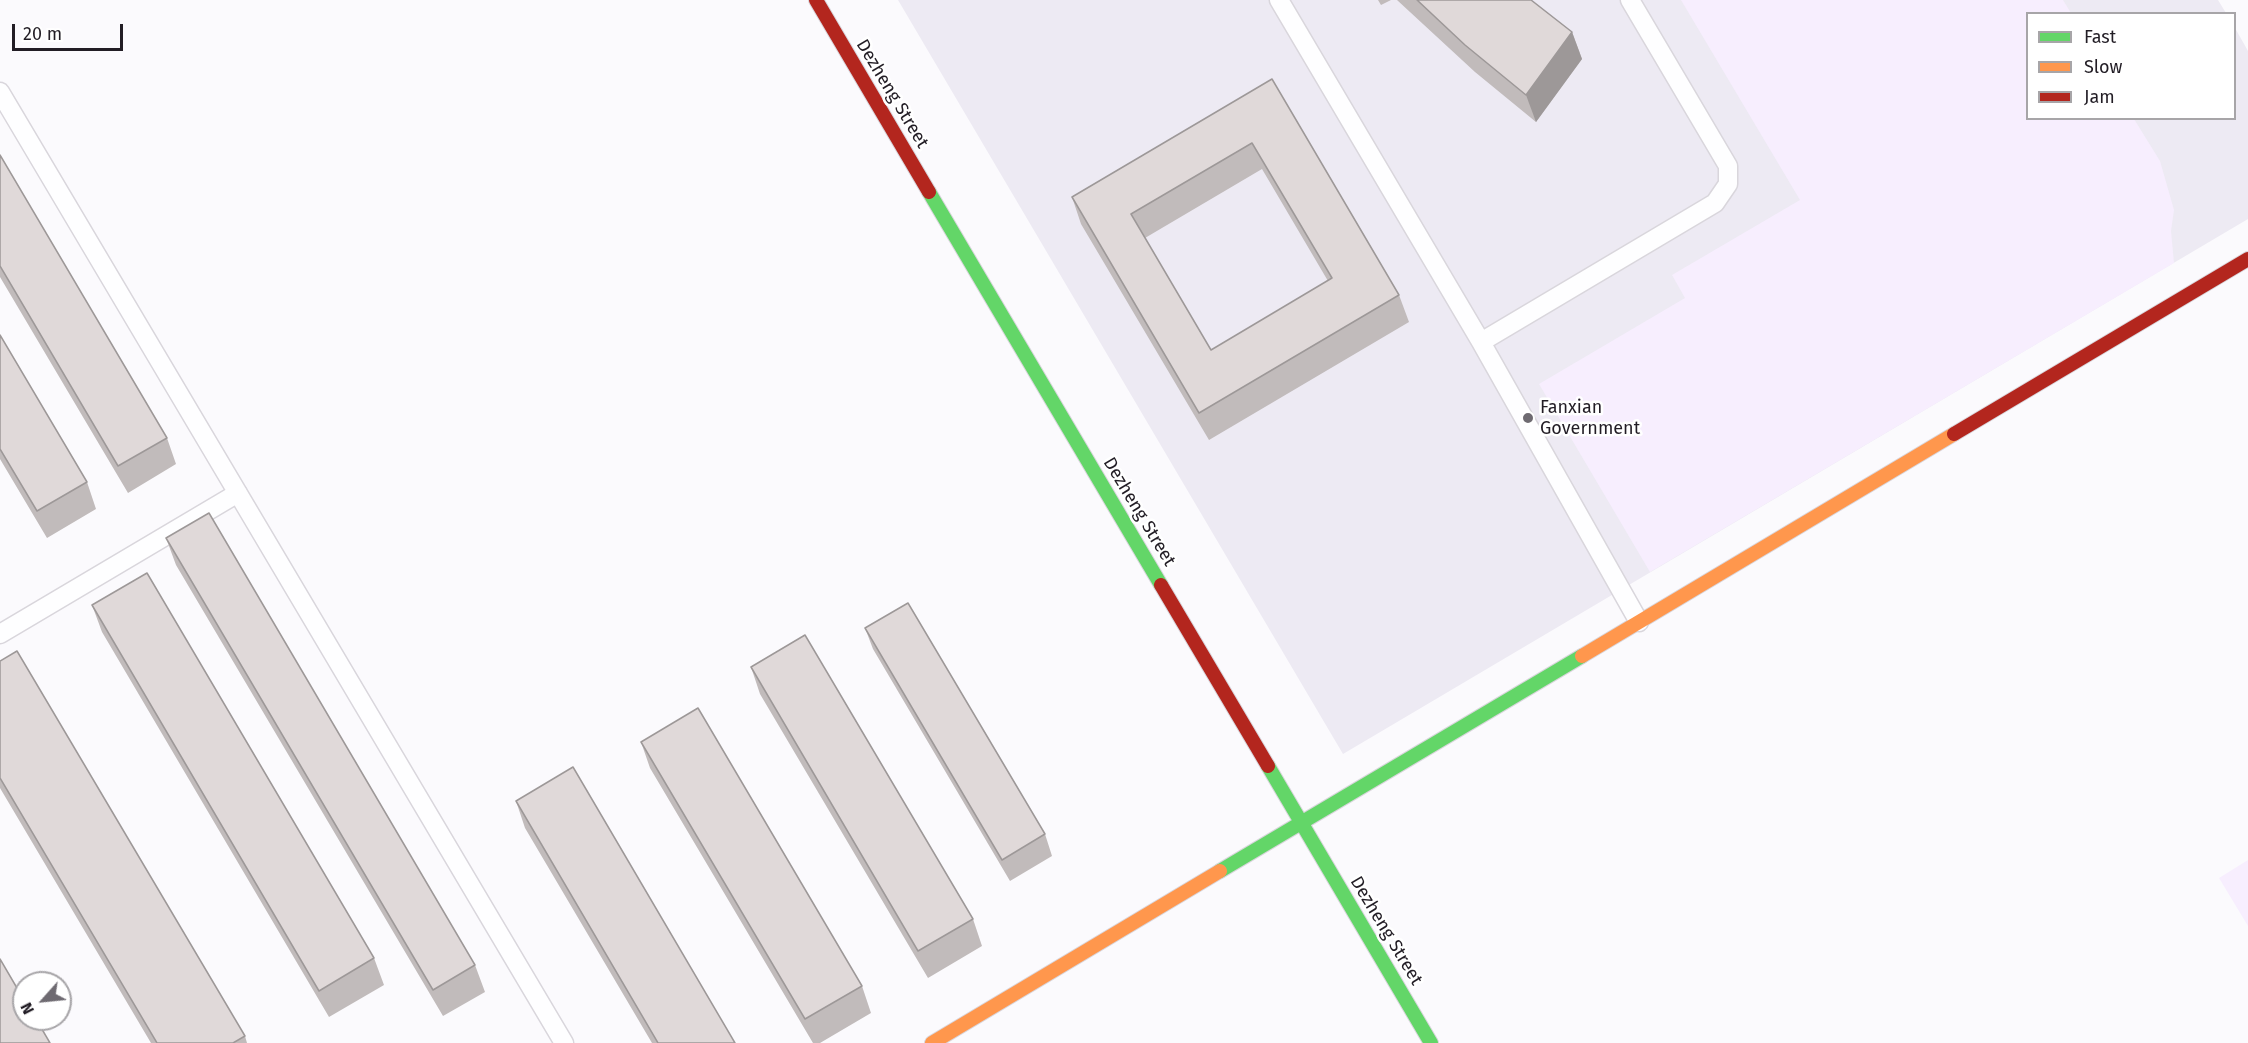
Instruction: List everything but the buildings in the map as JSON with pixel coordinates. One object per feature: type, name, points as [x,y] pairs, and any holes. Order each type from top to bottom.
[{"type":"street","name":"Dezheng Street","points":[[816,0],[1431,1043]]},
{"type":"street","points":[[932,1043],[2248,259]]},
{"type":"lane","points":[[1279,0],[1481,342],[1639,622]]},
{"type":"lane","points":[[1481,342],[1715,203],[1728,184],[1728,166],[1630,0]]},
{"type":"lane","points":[[0,92],[564,1043]]},
{"type":"lane","points":[[0,634],[238,493]]},
{"type":"shaded area","name":"Fanxian Government","points":[[898,0],[2218,0],[2225,12],[2026,12],[2026,120],[2236,120],[2236,30],[2248,51],[2248,219],[1343,754]]},
{"type":"shaded area","points":[[1681,0],[2063,0],[2070,12],[2026,12],[2026,120],[2135,120],[2160,161],[2174,210],[2171,231],[2174,263],[1650,572],[1539,384],[1685,298],[1672,275],[1800,200]]},
{"type":"shaded area","points":[[2248,860],[2248,926],[2219,878]]},
{"type":"traffic: fast","points":[[929,192],[1161,585]]},
{"type":"traffic: fast","points":[[1220,871],[1582,656]]},
{"type":"traffic: fast","points":[[1268,766],[1431,1043]]},
{"type":"traffic: slow","points":[[1582,656],[1954,434]]},
{"type":"traffic: slow","points":[[932,1043],[1220,871]]},
{"type":"traffic: jam","points":[[816,0],[929,192]]},
{"type":"traffic: jam","points":[[1954,434],[2248,259]]},
{"type":"traffic: jam","points":[[1161,585],[1268,766]]},
{"type":"place","name":"Fanxian Government","points":[[1528,418]]}]
